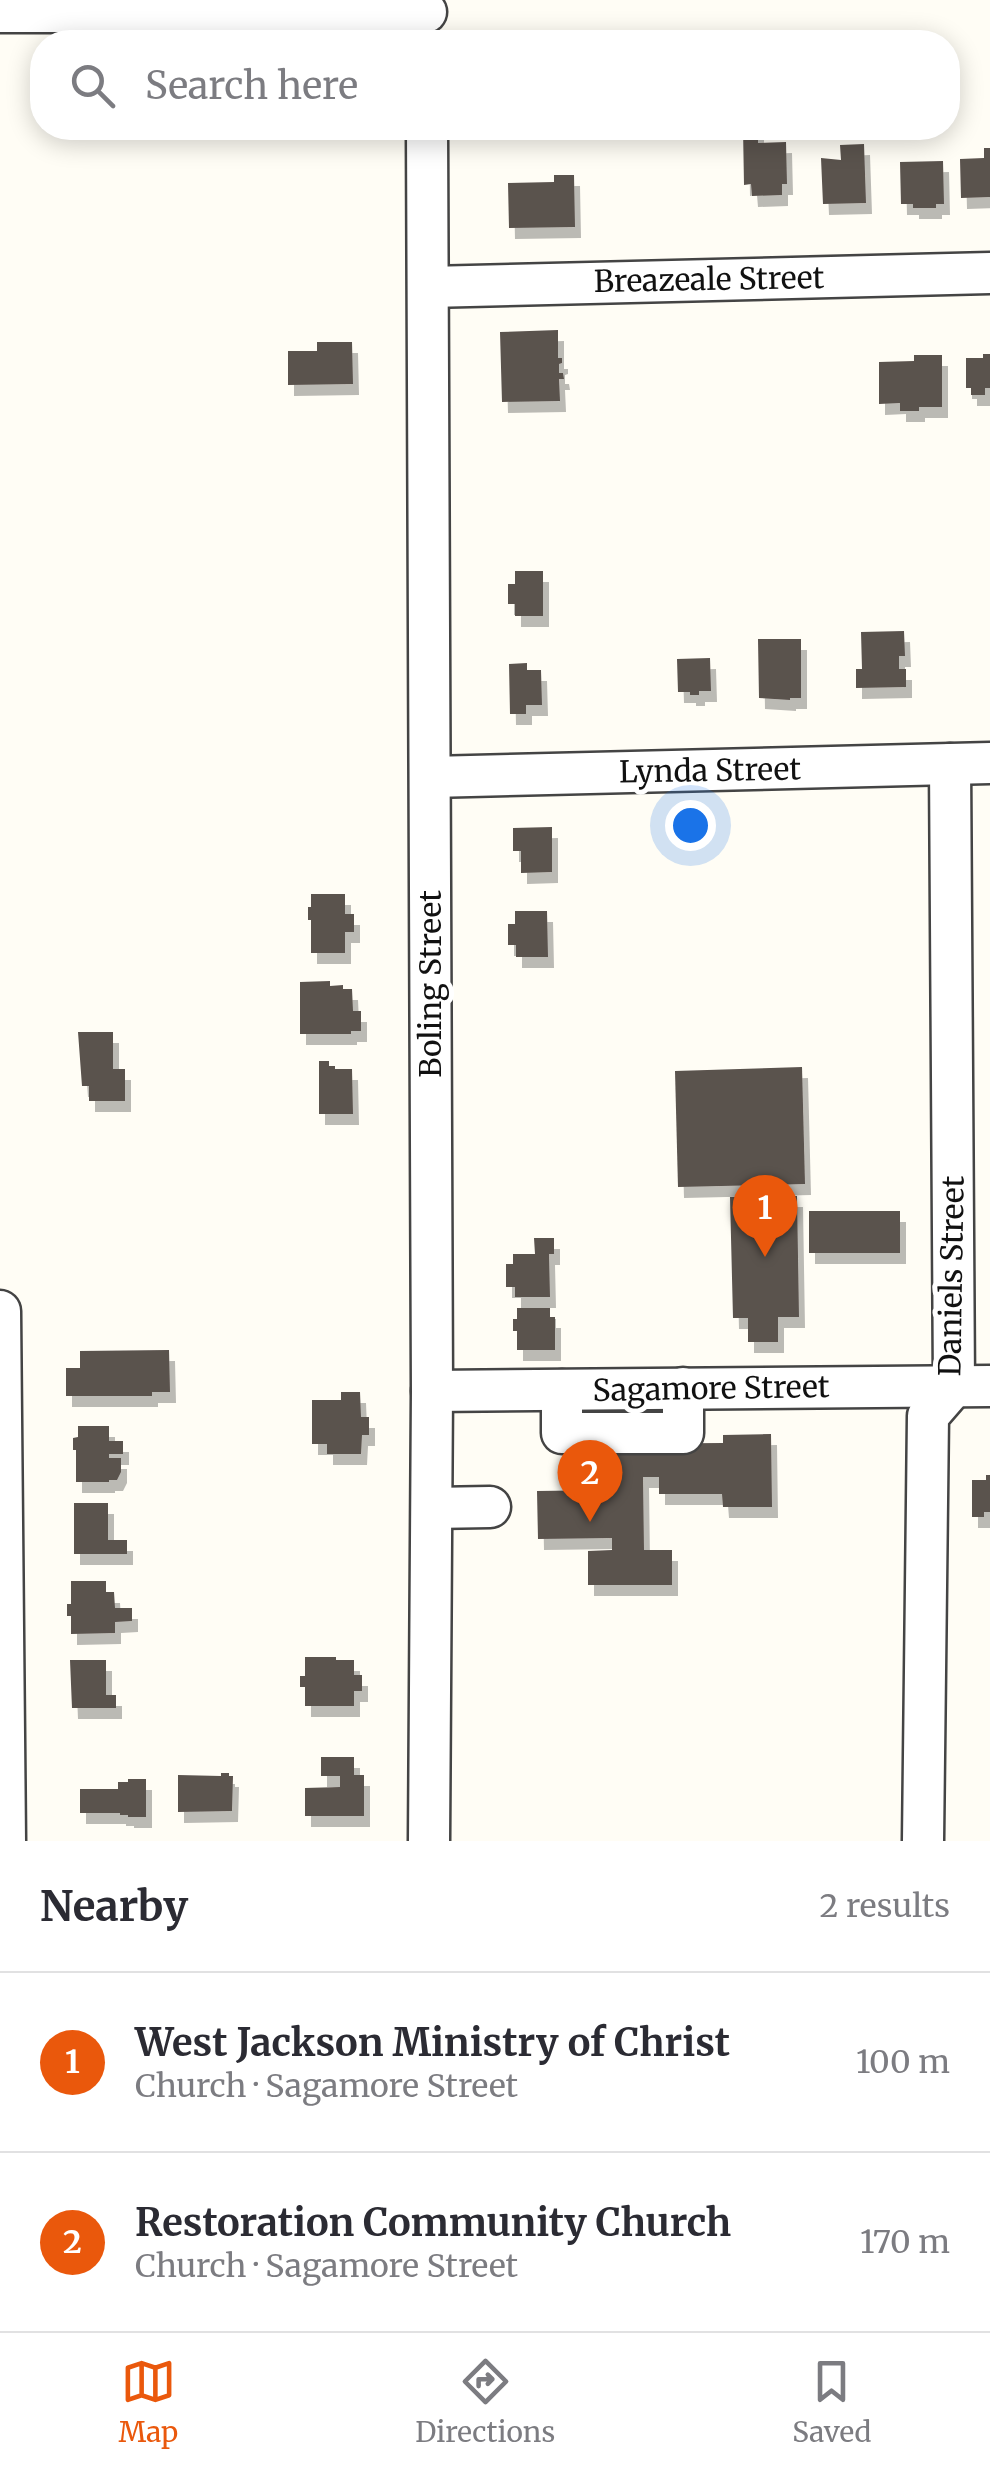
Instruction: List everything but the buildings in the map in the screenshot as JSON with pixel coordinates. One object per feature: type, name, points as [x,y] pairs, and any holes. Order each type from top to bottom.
[{"type":"street","points":[[0,12],[426,18]]},
{"type":"street","name":"Boling Street","points":[[427,140],[432,1391],[429,1841]]},
{"type":"street","name":"Breazeale Street","points":[[429,287],[990,273]]},
{"type":"street","name":"Lynda Street","points":[[431,777],[990,763]]},
{"type":"street","name":"Daniels Street","points":[[923,1841],[928,1416],[972,1386],[950,764]]},
{"type":"street","points":[[0,1311],[5,1841]]},
{"type":"street","name":"Sagamore Street","points":[[432,1391],[972,1386]]},
{"type":"street","points":[[432,1508],[490,1507]]},
{"type":"place","name":"West Jackson Ministry of Christ","points":[[765,1257]]},
{"type":"place","name":"Restoration Community Church","points":[[590,1522]]}]
